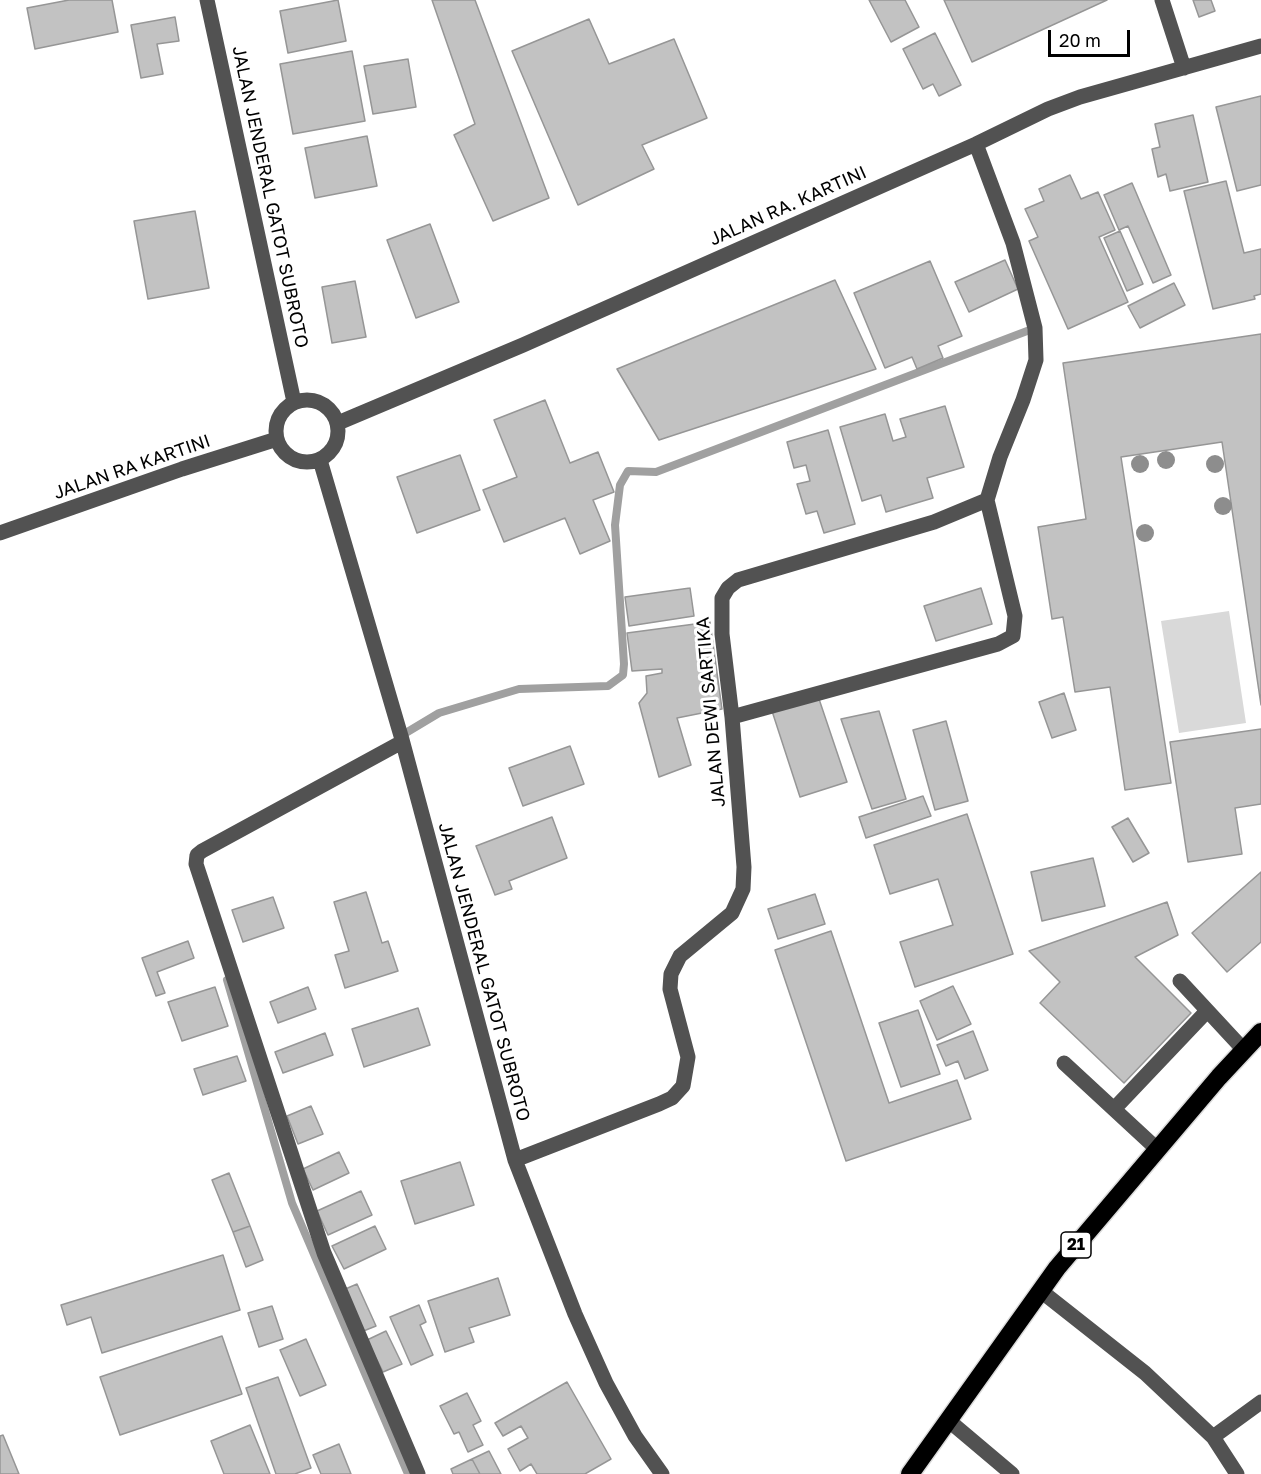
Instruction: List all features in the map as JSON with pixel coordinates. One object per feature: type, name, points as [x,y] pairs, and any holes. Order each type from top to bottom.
[{"type":"highway","name":"21","points":[[910,1474],[1057,1268],[1243,1049],[1261,1032]]},
{"type":"street","name":"JALAN JENDERAL GATOT SUBROTO","points":[[207,0],[294,402]]},
{"type":"street","points":[[1162,0],[1184,68]]},
{"type":"street","name":"JALAN RA. KARTINI","points":[[338,423],[522,345],[976,144],[1048,109],[1080,97],[1261,46]]},
{"type":"street","points":[[732,717],[998,644],[1013,636],[1015,616],[987,500],[1000,457],[1036,360],[1035,328],[1013,243],[976,144]]},
{"type":"street","points":[[305,399],[326,406],[338,423],[335,445],[329,454],[320,460],[299,461],[289,457],[281,448],[276,428],[279,417],[285,408],[294,402],[305,399]]},
{"type":"street","name":"JALAN RA KARTINI","points":[[0,533],[182,469],[277,439]]},
{"type":"street","name":"JALAN JENDERAL GATOT SUBROTO","points":[[320,460],[402,742],[514,1160],[575,1314],[606,1383],[635,1436],[662,1474]]},
{"type":"street","name":"JALAN DEWI SARTIKA","points":[[514,1160],[659,1104],[672,1098],[683,1086],[688,1057],[670,989],[671,974],[680,956],[732,913],[743,889],[744,867],[732,717],[722,634],[722,598],[728,588],[738,580],[934,522],[987,500]]},
{"type":"street","points":[[402,742],[202,851],[197,855],[196,864],[324,1253],[418,1474]]},
{"type":"street","points":[[1180,981],[1243,1049]]},
{"type":"street","points":[[1114,1109],[1208,1011]]},
{"type":"street","points":[[1064,1063],[1157,1149]]},
{"type":"street","points":[[1041,1291],[1145,1373],[1213,1437],[1237,1474]]},
{"type":"street","points":[[1213,1437],[1261,1402]]},
{"type":"street","points":[[948,1420],[1012,1474]]},
{"type":"shaded area","points":[[1229,611],[1246,723],[1179,733],[1161,621]]},
{"type":"building","points":[[69,0],[112,0],[118,32],[35,49],[27,8]]},
{"type":"building","points":[[338,0],[346,41],[288,53],[280,11]]},
{"type":"building","points":[[432,0],[475,0],[549,198],[493,221],[454,135],[475,124]]},
{"type":"building","points":[[869,0],[905,0],[919,27],[891,42]]},
{"type":"building","points":[[944,0],[1107,0],[972,62]]},
{"type":"building","points":[[1193,0],[1211,0],[1215,11],[1199,17]]},
{"type":"building","points":[[175,17],[179,41],[157,44],[163,74],[141,78],[131,25]]},
{"type":"building","points":[[589,19],[609,64],[674,39],[707,118],[642,145],[654,169],[578,205],[512,51]]},
{"type":"building","points":[[935,33],[961,85],[939,96],[933,84],[923,89],[903,49]]},
{"type":"building","points":[[352,51],[365,121],[293,134],[280,64]]},
{"type":"building","points":[[408,59],[416,107],[373,114],[364,66]]},
{"type":"building","points":[[1261,96],[1261,185],[1237,191],[1216,107]]},
{"type":"building","points":[[1193,115],[1208,182],[1170,191],[1166,174],[1158,177],[1152,149],[1160,147],[1155,124]]},
{"type":"building","points":[[367,136],[377,186],[315,198],[305,148]]},
{"type":"building","points":[[1070,175],[1081,199],[1098,192],[1115,230],[1099,237],[1128,302],[1068,329],[1029,241],[1038,237],[1025,209],[1044,201],[1039,189]]},
{"type":"building","points":[[1226,181],[1244,253],[1261,249],[1261,294],[1254,296],[1255,299],[1213,309],[1184,191]]},
{"type":"building","points":[[1132,183],[1171,275],[1153,283],[1128,226],[1119,230],[1104,195]]},
{"type":"building","points":[[195,211],[209,288],[148,299],[134,221]]},
{"type":"building","points":[[430,224],[459,302],[416,318],[387,240]]},
{"type":"building","points":[[1120,231],[1143,284],[1127,291],[1104,238]]},
{"type":"building","points":[[1005,260],[1018,289],[969,312],[955,282]]},
{"type":"building","points":[[930,261],[962,336],[938,346],[943,358],[917,369],[912,357],[885,368],[854,293]]},
{"type":"building","points":[[835,280],[876,369],[659,440],[617,369]]},
{"type":"building","points":[[355,281],[366,337],[332,343],[322,287]]},
{"type":"building","points":[[1174,283],[1185,305],[1140,328],[1128,306]]},
{"type":"building","points":[[1261,334],[1261,705],[1222,442],[1121,457],[1171,783],[1125,790],[1110,687],[1075,692],[1063,617],[1052,619],[1038,527],[1086,519],[1063,363]]},
{"type":"building","points":[[545,400],[570,463],[598,452],[614,492],[593,500],[610,541],[580,554],[565,518],[504,542],[483,490],[517,477],[494,420]]},
{"type":"building","points":[[945,406],[964,467],[927,478],[933,498],[886,512],[881,495],[862,501],[840,427],[885,414],[893,441],[906,437],[900,419]]},
{"type":"building","points":[[828,430],[855,524],[824,533],[817,511],[806,514],[797,484],[810,481],[806,465],[794,468],[787,442]]},
{"type":"building","points":[[460,455],[480,510],[417,533],[397,477]]},
{"type":"building","points":[[690,588],[694,616],[629,626],[625,597]]},
{"type":"building","points":[[981,588],[992,624],[936,641],[924,606]]},
{"type":"building","points":[[710,622],[722,709],[677,718],[691,765],[659,777],[639,703],[647,693],[646,676],[662,673],[662,669],[632,671],[627,633]]},
{"type":"building","points":[[1064,693],[1076,730],[1052,738],[1039,702]]},
{"type":"building","points":[[818,696],[847,782],[800,797],[772,711]]},
{"type":"building","points":[[879,711],[906,799],[872,809],[841,719]]},
{"type":"building","points":[[946,721],[968,801],[935,810],[913,730]]},
{"type":"building","points":[[1261,729],[1261,804],[1235,808],[1242,854],[1188,862],[1170,742]]},
{"type":"building","points":[[570,746],[584,784],[523,806],[509,768]]},
{"type":"building","points":[[923,796],[931,816],[866,838],[859,817]]},
{"type":"building","points":[[967,814],[1013,954],[915,987],[900,942],[953,925],[938,879],[890,894],[874,845]]},
{"type":"building","points":[[552,817],[567,858],[509,881],[512,889],[495,895],[476,846]]},
{"type":"building","points":[[1128,818],[1149,853],[1133,862],[1112,827]]},
{"type":"building","points":[[1093,858],[1105,906],[1042,921],[1031,872]]},
{"type":"building","points":[[1261,872],[1261,942],[1227,972],[1192,933]]},
{"type":"building","points":[[366,892],[382,943],[388,941],[398,971],[345,988],[335,955],[349,951],[334,902]]},
{"type":"building","points":[[815,894],[825,924],[778,939],[768,909]]},
{"type":"building","points":[[273,897],[284,928],[243,942],[232,910]]},
{"type":"building","points":[[1167,902],[1178,935],[1135,957],[1191,1013],[1124,1083],[1040,1003],[1060,982],[1029,951]]},
{"type":"building","points":[[831,931],[889,1103],[957,1080],[971,1119],[846,1161],[775,950]]},
{"type":"building","points":[[188,941],[194,958],[157,972],[165,993],[156,996],[142,958]]},
{"type":"building","points":[[953,986],[971,1024],[937,1040],[920,1001]]},
{"type":"building","points":[[215,987],[228,1026],[182,1041],[168,1002]]},
{"type":"building","points":[[308,987],[316,1009],[278,1023],[270,1002]]},
{"type":"building","points":[[418,1008],[430,1045],[364,1067],[352,1029]]},
{"type":"building","points":[[918,1010],[940,1074],[901,1087],[879,1023]]},
{"type":"building","points":[[973,1031],[988,1070],[965,1079],[958,1061],[946,1066],[937,1045]]},
{"type":"building","points":[[325,1033],[333,1055],[283,1073],[275,1052]]},
{"type":"building","points":[[237,1056],[246,1081],[203,1095],[194,1069]]},
{"type":"building","points":[[311,1106],[323,1134],[298,1144],[287,1116]]},
{"type":"building","points":[[339,1152],[349,1173],[313,1190],[303,1169]]},
{"type":"building","points":[[460,1162],[474,1205],[415,1224],[401,1181]]},
{"type":"building","points":[[229,1173],[250,1226],[233,1232],[212,1180]]},
{"type":"building","points":[[361,1191],[372,1215],[328,1235],[317,1211]]},
{"type":"building","points":[[250,1226],[263,1260],[246,1267],[233,1232]]},
{"type":"building","points":[[375,1226],[386,1249],[344,1269],[332,1246]]},
{"type":"building","points":[[223,1255],[240,1310],[102,1353],[91,1317],[67,1325],[61,1305]]},
{"type":"building","points":[[498,1278],[510,1315],[469,1328],[474,1342],[445,1352],[428,1301]]},
{"type":"building","points":[[357,1284],[376,1326],[361,1332],[343,1290]]},
{"type":"building","points":[[419,1305],[426,1322],[420,1325],[433,1355],[411,1365],[390,1317]]},
{"type":"building","points":[[272,1306],[283,1339],[259,1347],[248,1313]]},
{"type":"building","points":[[386,1331],[402,1364],[383,1372],[367,1340]]},
{"type":"building","points":[[222,1336],[242,1394],[120,1435],[100,1377]]},
{"type":"building","points":[[306,1339],[326,1385],[300,1396],[280,1350]]},
{"type":"building","points":[[278,1377],[311,1468],[295,1474],[276,1474],[246,1388]]},
{"type":"building","points":[[567,1382],[611,1459],[585,1474],[537,1474],[531,1464],[520,1471],[508,1449],[528,1438],[521,1426],[503,1436],[495,1423]]},
{"type":"building","points":[[467,1393],[481,1421],[473,1425],[483,1445],[468,1452],[459,1432],[454,1434],[440,1406]]},
{"type":"building","points":[[250,1425],[270,1474],[224,1474],[211,1441]]},
{"type":"building","points":[[3,1435],[19,1474],[0,1474],[0,1436]]},
{"type":"building","points":[[339,1444],[351,1474],[321,1474],[313,1455]]},
{"type":"building","points":[[489,1451],[501,1474],[480,1474],[472,1459]]},
{"type":"building","points":[[472,1459],[480,1474],[453,1474],[451,1469]]},
{"type":"waterway","points":[[399,737],[439,713],[519,689],[608,686],[623,675],[615,525],[620,485],[628,471],[656,472],[1035,328]]},
{"type":"waterway","points":[[227,980],[292,1203],[408,1474]]}]
